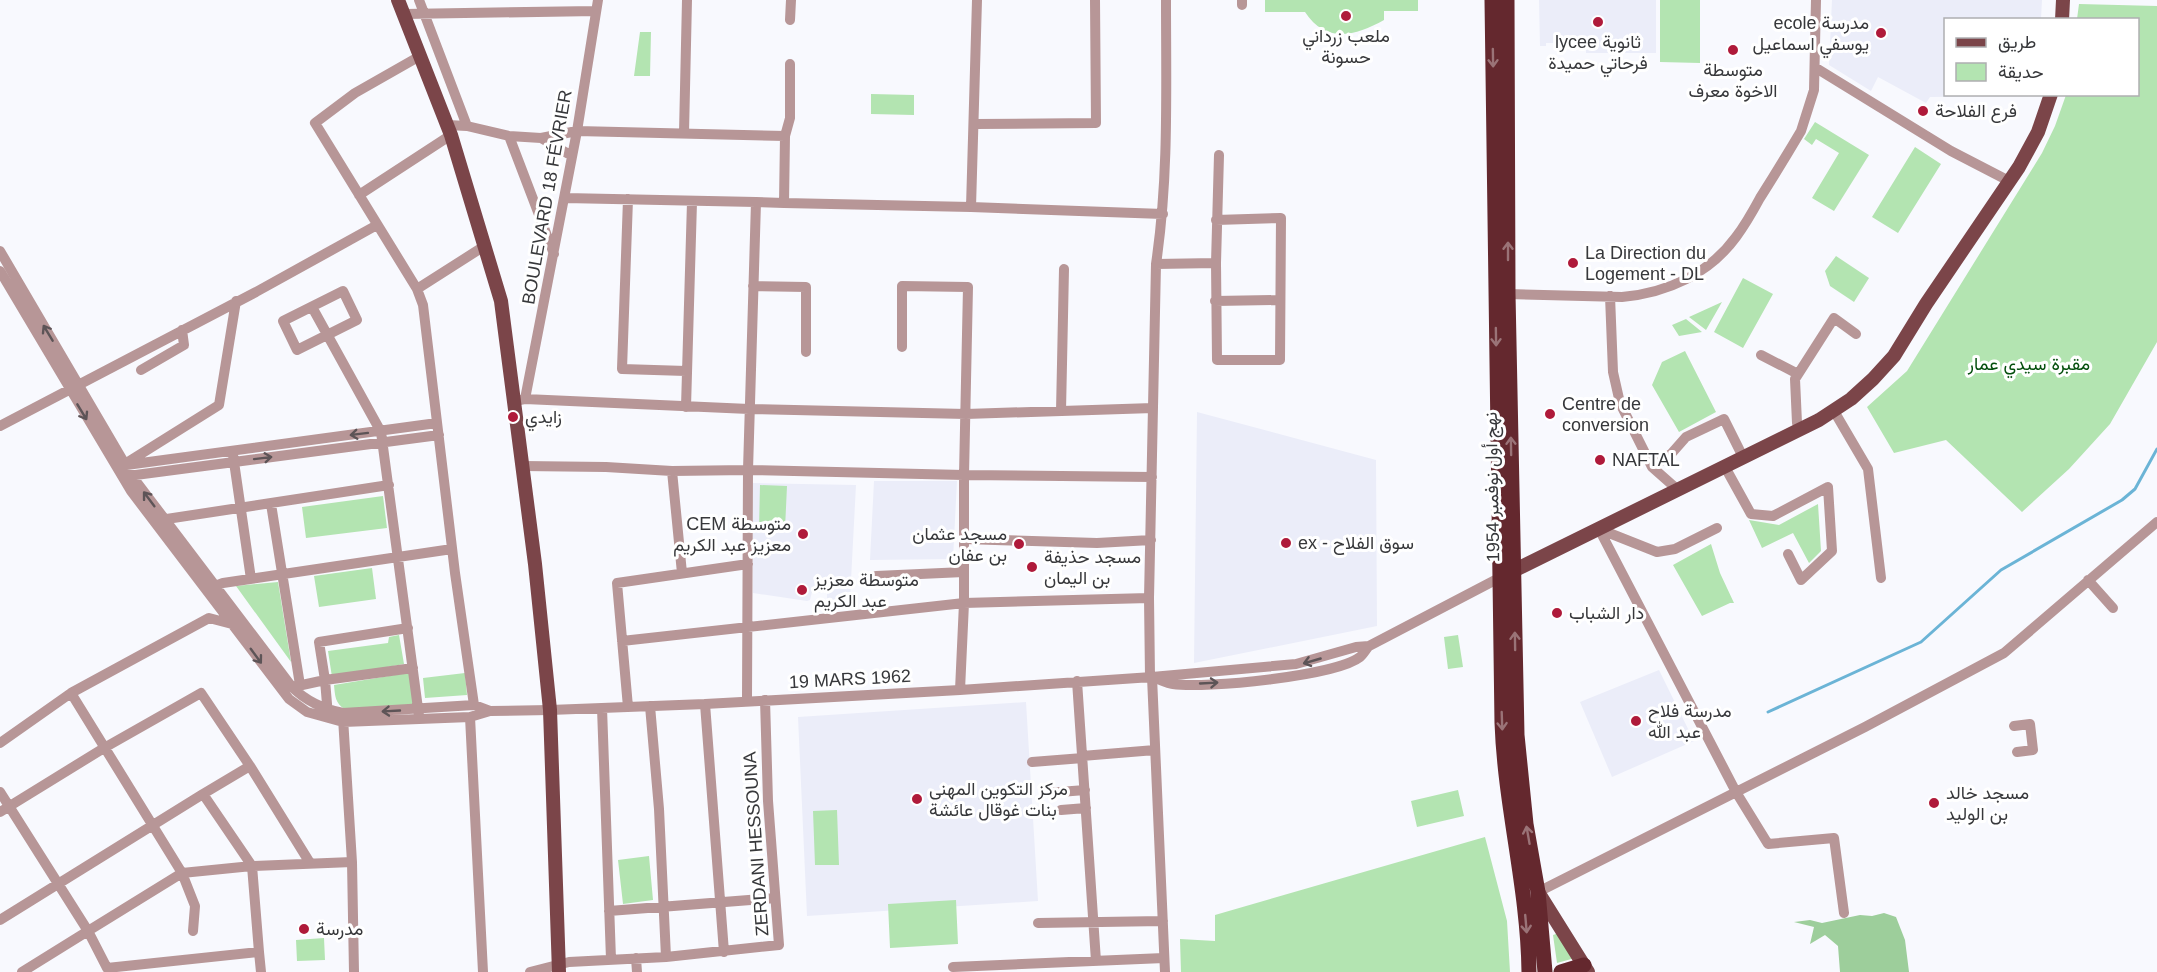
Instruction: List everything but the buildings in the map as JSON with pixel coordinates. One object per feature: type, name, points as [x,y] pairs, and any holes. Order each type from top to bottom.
[{"type":"highway","name":"نهج أول نوفمبر 1954","points":[[1492,0],[1508,294],[1504,398]]},
{"type":"highway","name":"نهج أول نوفمبر 1954","points":[[1507,0],[1501,165],[1505,497],[1498,579],[1502,746],[1521,876],[1529,972]]},
{"type":"highway","name":"نهج أول نوفمبر 1954","points":[[1505,497],[1513,571],[1517,735],[1526,824],[1538,892],[1545,972]]},
{"type":"main road","points":[[398,0],[449,130],[486,245],[501,301],[520,400],[523,466],[550,710],[558,968]]},
{"type":"main road","points":[[2062,18],[2063,0]]},
{"type":"main road","points":[[1513,571],[1834,411],[1873,379],[1894,356],[1926,304],[2009,181],[2038,132],[2050,96]]},
{"type":"main road","points":[[1521,876],[1538,892],[1575,970]]},
{"type":"street","points":[[419,0],[467,126]]},
{"type":"street","points":[[480,0],[481,13]]},
{"type":"street","points":[[684,133],[687,0]]},
{"type":"street","points":[[790,20],[791,0]]},
{"type":"street","points":[[971,207],[977,0]]},
{"type":"street","points":[[975,124],[1096,123],[1095,0]]},
{"type":"street","points":[[1165,972],[1149,598],[1156,264],[1163,214],[1167,114],[1166,0]]},
{"type":"street","points":[[1508,294],[1638,295],[1671,287],[1704,269],[1726,250],[1802,131],[1812,103],[1816,68],[1816,0]]},
{"type":"street","points":[[404,14],[481,13],[597,5]]},
{"type":"street","name":"BOULEVARD 18 FÉVRIER","points":[[520,400],[565,198],[597,5]]},
{"type":"street","points":[[420,56],[355,93],[315,123],[417,289],[424,314],[452,549],[474,705]]},
{"type":"street","points":[[784,203],[785,136],[790,118],[790,64]]},
{"type":"street","points":[[1816,68],[1951,151],[2009,181]]},
{"type":"street","points":[[359,195],[449,130],[467,126],[509,136],[541,138],[577,131],[785,136]]},
{"type":"street","points":[[509,136],[554,254]]},
{"type":"street","points":[[541,138],[572,156]]},
{"type":"street","points":[[1216,220],[1281,218],[1280,360],[1217,360],[1215,301],[1216,220],[1219,155]]},
{"type":"street","points":[[565,198],[971,207],[1163,214]]},
{"type":"street","points":[[628,199],[622,369],[686,371]]},
{"type":"street","points":[[686,407],[692,202]]},
{"type":"street","points":[[747,701],[749,410],[756,202]]},
{"type":"street","points":[[0,426],[377,225]]},
{"type":"street","points":[[417,289],[486,245]]},
{"type":"street","points":[[0,251],[14,285],[127,477],[291,688],[307,712],[343,718],[419,715],[470,717],[490,711]]},
{"type":"street","points":[[1156,264],[1216,263]]},
{"type":"street","points":[[1061,411],[1064,269]]},
{"type":"street","points":[[0,271],[14,285]]},
{"type":"street","points":[[753,286],[806,287],[806,352]]},
{"type":"street","points":[[902,347],[902,286],[968,287],[964,603],[960,690]]},
{"type":"street","points":[[343,291],[357,320],[297,350],[283,321],[312,307],[343,291]]},
{"type":"street","points":[[1610,296],[1613,372],[1620,403],[1652,467],[1678,490]]},
{"type":"street","points":[[1215,301],[1280,300]]},
{"type":"street","points":[[120,465],[219,405],[236,302]]},
{"type":"street","points":[[312,307],[382,437],[419,715]]},
{"type":"street","points":[[1797,423],[1795,379],[1834,318],[1856,334]]},
{"type":"street","points":[[141,370],[184,345],[182,330]]},
{"type":"street","points":[[1761,355],[1798,374]]},
{"type":"street","points":[[520,400],[749,410],[966,414],[1153,408]]},
{"type":"street","points":[[1834,411],[1868,469],[1881,578]]},
{"type":"street","points":[[1652,467],[1671,454],[1686,437],[1724,419],[1743,457]]},
{"type":"street","points":[[382,437],[437,423]]},
{"type":"street","points":[[120,465],[233,456],[382,437],[439,435]]},
{"type":"street","points":[[127,477],[233,456]]},
{"type":"street","points":[[233,456],[252,579]]},
{"type":"street","points":[[523,466],[672,471],[748,470],[1152,477]]},
{"type":"street","points":[[1725,466],[1751,514],[1773,516],[1828,487],[1832,551],[1801,580],[1788,554]]},
{"type":"street","points":[[672,471],[682,573]]},
{"type":"street","points":[[159,520],[389,485]]},
{"type":"street","points":[[272,504],[283,574],[291,688]]},
{"type":"street","points":[[1538,892],[1865,727],[2004,653],[2157,522]]},
{"type":"street","points":[[1599,529],[1657,552],[1675,549],[1717,528]]},
{"type":"street","points":[[1599,529],[1736,792],[1768,844],[1834,838],[1844,913]]},
{"type":"street","points":[[964,539],[1097,543],[1151,540]]},
{"type":"street","points":[[211,587],[452,549]]},
{"type":"street","points":[[628,707],[617,583],[748,564]]},
{"type":"street","name":"19 MARS 1962","points":[[490,711],[705,704],[960,690],[1296,664],[1356,647],[1369,646],[1513,571]]},
{"type":"street","points":[[876,576],[964,572]]},
{"type":"street","points":[[2088,580],[2113,608]]},
{"type":"street","points":[[211,587],[232,624],[291,688]]},
{"type":"street","points":[[622,641],[964,603],[1149,598]]},
{"type":"street","points":[[0,743],[71,693],[209,618],[232,624]]},
{"type":"street","points":[[328,715],[319,642],[408,628]]},
{"type":"street","points":[[291,688],[325,680],[413,668]]},
{"type":"street","points":[[1077,681],[1096,961]]},
{"type":"street","points":[[71,693],[182,873],[195,906],[193,931]]},
{"type":"street","points":[[4,809],[104,748],[201,693],[250,766],[310,863]]},
{"type":"street","name":"ZERDANI HESSOUNA","points":[[530,972],[611,959],[666,957],[779,945],[768,801],[765,700]]},
{"type":"street","points":[[705,704],[724,952]]},
{"type":"street","points":[[419,715],[474,705],[490,711]]},
{"type":"street","points":[[650,706],[659,809],[666,957]]},
{"type":"street","points":[[602,708],[611,959]]},
{"type":"street","points":[[470,717],[483,972]]},
{"type":"street","points":[[343,718],[352,862],[354,972]]},
{"type":"street","points":[[2013,726],[2030,724],[2033,750],[2017,752]]},
{"type":"street","points":[[1032,762],[1155,750]]},
{"type":"street","points":[[1,917],[59,884],[250,766]]},
{"type":"street","points":[[1047,793],[1085,790]]},
{"type":"street","points":[[0,792],[4,809],[59,884],[88,931],[107,970],[259,952]]},
{"type":"street","points":[[202,794],[252,866],[261,972]]},
{"type":"street","points":[[1061,810],[1086,808]]},
{"type":"street","points":[[21,972],[182,873],[252,866],[352,862]]},
{"type":"street","points":[[609,910],[775,898]]},
{"type":"street","points":[[1038,923],[1163,921]]},
{"type":"street","points":[[636,958],[637,972]]},
{"type":"street","points":[[953,967],[1164,958]]},
{"type":"shaded area","name":"lycee ثانوية فرحاتي حميدة","points":[[1539,0],[1656,0],[1656,53],[1586,53],[1586,43],[1546,43],[1546,46],[1540,46]]},
{"type":"shaded area","name":"ecole مدرسة يوسفي اسماعيل","points":[[1832,0],[2042,0],[2041,18],[1944,18],[1944,96],[2033,96],[1930,97],[1926,103],[1878,77],[1871,91],[1829,65]]},
{"type":"shaded area","name":"ex - سوق الفلاح","points":[[1197,412],[1376,460],[1377,626],[1194,663]]},
{"type":"shaded area","points":[[874,481],[957,481],[953,559],[870,560]]},
{"type":"shaded area","name":"CEM متوسطة معزيز عبد الكريم","points":[[753,483],[856,485],[850,599],[827,601],[827,593],[812,592],[810,600],[807,601],[753,593]]},
{"type":"shaded area","name":"مدرسة فلاح عبد الله","points":[[1659,670],[1694,741],[1612,777],[1580,702]]},
{"type":"shaded area","name":"مركز التكوين المهني بنات غوقال عائشة","points":[[1026,702],[1038,901],[807,916],[798,717]]},
{"type":"green space","name":"ملعب زرداني حسونة","points":[[1265,0],[1418,0],[1418,11],[1384,11],[1384,20],[1362,30],[1342,34],[1322,29],[1305,12],[1265,12]]},
{"type":"green space","points":[[1660,0],[1700,0],[1700,63],[1660,62]]},
{"type":"green space","name":"مقبرة سيدي عمار","points":[[2079,4],[2157,6],[2157,342],[2110,424],[2069,469],[2022,512],[1946,440],[1894,453],[1867,407],[1907,371],[2042,153],[2066,96],[2139,96],[2139,18],[2077,18]]},
{"type":"green space","points":[[640,32],[651,32],[650,76],[634,76]]},
{"type":"green space","points":[[871,94],[914,95],[914,115],[871,114]]},
{"type":"green space","points":[[1815,122],[1869,155],[1834,211],[1812,198],[1839,153],[1816,139],[1812,145],[1804,139]]},
{"type":"green space","points":[[1915,147],[1941,164],[1898,233],[1872,217]]},
{"type":"green space","points":[[1836,256],[1869,278],[1854,302],[1830,286],[1825,271]]},
{"type":"green space","points":[[1743,278],[1773,294],[1743,348],[1714,332]]},
{"type":"green space","points":[[1722,302],[1706,330],[1689,317]]},
{"type":"green space","points":[[1686,319],[1702,332],[1679,336],[1672,325]]},
{"type":"green space","points":[[1685,351],[1716,412],[1679,432],[1652,385],[1662,362]]},
{"type":"green space","points":[[760,485],[787,486],[785,529],[759,529]]},
{"type":"green space","points":[[383,496],[387,528],[306,538],[302,507]]},
{"type":"green space","points":[[1818,504],[1821,551],[1809,563],[1793,533],[1762,548],[1749,520],[1779,525]]},
{"type":"green space","points":[[1711,544],[1720,573],[1734,603],[1702,616],[1673,565]]},
{"type":"green space","points":[[372,568],[376,599],[319,607],[314,576]]},
{"type":"green space","points":[[278,582],[291,662],[236,586]]},
{"type":"green space","points":[[399,635],[404,664],[332,677],[328,651],[388,643],[389,637]]},
{"type":"green space","points":[[1458,635],[1463,667],[1448,669],[1444,637]]},
{"type":"green space","points":[[413,672],[417,705],[345,709],[336,699],[334,685]]},
{"type":"green space","points":[[465,673],[467,695],[425,698],[423,678]]},
{"type":"green space","points":[[1458,790],[1464,816],[1417,827],[1411,801]]},
{"type":"green space","points":[[837,810],[839,865],[815,865],[813,811]]},
{"type":"green space","points":[[1485,837],[1507,921],[1510,972],[1181,972],[1180,939],[1215,941],[1215,915]]},
{"type":"green space","points":[[649,856],[653,900],[623,904],[618,860]]},
{"type":"green space","points":[[956,900],[958,944],[890,948],[888,904]]},
{"type":"green space","points":[[1884,913],[1896,917],[1905,940],[1909,972],[1840,972],[1838,946],[1825,935],[1810,944],[1814,927],[1794,922],[1810,920],[1822,923],[1860,915],[1872,916]]},
{"type":"green space","points":[[1559,933],[1575,958],[1557,963],[1553,935]]},
{"type":"green space","points":[[324,938],[325,960],[297,961],[296,940]]},
{"type":"waterway","points":[[1768,712],[1921,642],[2001,570],[2122,500],[2135,489],[2157,449]]},
{"type":"place","name":"ملعب زرداني حسونة","points":[[1346,16]]},
{"type":"place","name":"lycee ثانوية فرحاتي حميدة","points":[[1598,22]]},
{"type":"place","name":"ecole مدرسة يوسفي اسماعيل","points":[[1881,33]]},
{"type":"place","name":"متوسطة الاخوة معرف","points":[[1733,50]]},
{"type":"place","name":"فرع الفلاحة","points":[[1923,111]]},
{"type":"place","name":"La Direction du Logement - DL","points":[[1573,263]]},
{"type":"place","name":"Centre de conversion","points":[[1550,414]]},
{"type":"place","name":"زايدي","points":[[513,417]]},
{"type":"place","name":"NAFTAL","points":[[1600,460]]},
{"type":"place","name":"CEM متوسطة معزيز عبد الكريم","points":[[803,534]]},
{"type":"place","name":"ex - سوق الفلاح","points":[[1286,543]]},
{"type":"place","name":"مسجد عثمان بن عفان","points":[[1019,544]]},
{"type":"place","name":"مسجد حذيفة بن اليمان","points":[[1032,567]]},
{"type":"place","name":"متوسطة معزيز عبد الكريم","points":[[802,590]]},
{"type":"place","name":"دار الشباب","points":[[1557,613]]},
{"type":"place","name":"مدرسة فلاح عبد الله","points":[[1636,721]]},
{"type":"place","name":"مركز التكوين المهني بنات غوقال عائشة","points":[[917,799]]},
{"type":"place","name":"مسجد خالد بن الوليد","points":[[1934,803]]},
{"type":"place","name":"مدرسة","points":[[304,929]]}]
